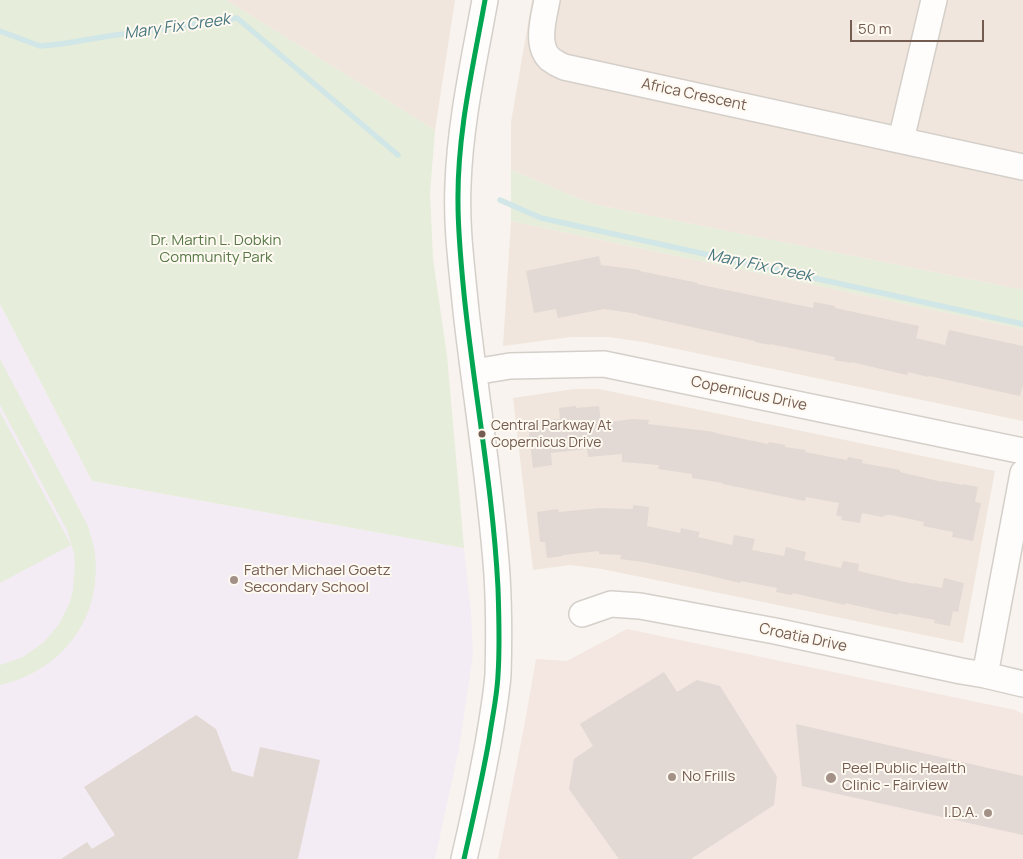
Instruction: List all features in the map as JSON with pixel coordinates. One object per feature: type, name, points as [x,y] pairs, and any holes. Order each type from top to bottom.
[{"type":"street","points":[[464,859],[483,774],[498,676],[499,626],[493,535],[460,258],[458,220],[458,184],[466,104],[485,0]]},
{"type":"street","name":"Africa Crescent","points":[[547,0],[541,34],[543,46],[549,58],[564,67],[1023,167]]},
{"type":"street","points":[[901,140],[934,0]]},
{"type":"street","name":"Copernicus Drive","points":[[474,372],[510,366],[604,364],[1023,451]]},
{"type":"street","points":[[985,675],[1023,473]]},
{"type":"street","name":"Croatia Drive","points":[[582,614],[611,604],[640,606],[775,631],[1023,684]]},
{"type":"shaded area","points":[[226,0],[455,0],[435,130]]},
{"type":"shaded area","points":[[532,0],[1023,0],[1023,290],[592,204],[511,170],[511,122]]},
{"type":"shaded area","points":[[511,221],[1023,329],[1023,421],[643,342],[609,337],[571,337],[503,346]]},
{"type":"shaded area","name":"Father Michael Goetz Secondary School","points":[[0,304],[92,481],[464,548],[471,611],[473,655],[459,749],[435,859],[0,859]]},
{"type":"shaded area","points":[[574,389],[599,389],[995,471],[963,643],[602,569],[570,565],[533,570],[513,398]]},
{"type":"shaded area","points":[[627,629],[1015,710],[1023,714],[1023,859],[498,859],[536,659],[567,661]]},
{"type":"green space","name":"Dr. Martin L. Dobkin Community Park","points":[[0,0],[226,0],[435,130],[430,193],[433,259],[447,356],[464,548],[92,481],[0,304]]},
{"type":"green space","points":[[511,170],[592,204],[1023,290],[1023,329],[511,221]]},
{"type":"green space","points":[[0,359],[87,524],[94,550],[95,578],[92,600],[84,620],[73,639],[59,655],[42,668],[22,678],[0,685],[0,665],[23,657],[43,643],[59,624],[70,602],[75,565],[74,553],[67,530],[0,405]]},
{"type":"green space","points":[[0,412],[71,545],[0,583]]},
{"type":"building","points":[[599,256],[601,265],[640,270],[813,308],[814,302],[835,306],[835,308],[919,326],[916,338],[945,345],[949,330],[1023,346],[1023,385],[1020,396],[929,376],[908,372],[907,375],[834,360],[835,357],[755,342],[638,314],[604,309],[558,318],[556,309],[534,313],[526,271]]},
{"type":"building","points":[[576,406],[576,408],[599,406],[601,423],[633,419],[649,420],[648,424],[715,432],[768,444],[769,442],[785,445],[785,447],[806,450],[805,452],[847,460],[848,457],[863,460],[862,463],[900,470],[900,472],[942,482],[978,487],[975,502],[981,503],[973,541],[952,537],[953,532],[923,526],[924,522],[891,515],[882,517],[862,513],[860,523],[841,520],[842,517],[836,515],[839,503],[806,497],[805,501],[692,478],[692,474],[658,469],[659,465],[622,462],[622,454],[588,457],[587,449],[551,453],[552,465],[533,468],[528,423],[560,419],[559,408]]},
{"type":"building","points":[[633,505],[649,507],[647,526],[680,533],[681,528],[700,532],[698,537],[732,545],[734,535],[755,539],[752,550],[784,556],[786,547],[806,552],[804,560],[841,568],[843,561],[859,564],[858,571],[914,584],[942,588],[944,578],[964,583],[958,612],[953,611],[950,626],[934,623],[935,620],[898,613],[898,615],[845,603],[845,605],[793,593],[792,595],[776,592],[777,588],[741,581],[740,583],[643,562],[620,559],[621,555],[599,554],[599,551],[547,558],[545,542],[540,542],[537,512],[558,509],[559,512],[600,508],[633,509]]},
{"type":"building","points":[[664,672],[677,692],[697,680],[720,686],[777,777],[774,805],[691,859],[619,859],[569,789],[574,759],[593,746],[580,724]]},
{"type":"building","points":[[196,715],[216,729],[232,771],[253,777],[260,747],[320,760],[298,859],[61,859],[87,842],[92,849],[115,835],[84,787]]},
{"type":"building","points":[[796,724],[1023,776],[1023,835],[802,786]]},
{"type":"waterway","name":"Mary Fix Creek","points":[[0,31],[40,46],[237,18],[398,155]]},
{"type":"waterway","name":"Mary Fix Creek","points":[[500,200],[541,218],[1023,324]]},
{"type":"transit line","points":[[464,859],[489,740],[497,691],[499,653],[496,551],[464,294],[458,214],[458,177],[463,126],[485,0]]},
{"type":"place","name":"Central Parkway At Copernicus Drive","points":[[482,434]]},
{"type":"place","name":"Father Michael Goetz Secondary School","points":[[234,580]]},
{"type":"place","name":"No Frills","points":[[672,777]]},
{"type":"place","name":"Peel Public Health Clinic - Fairview","points":[[831,778]]},
{"type":"place","name":"I.D.A.","points":[[988,813]]}]
